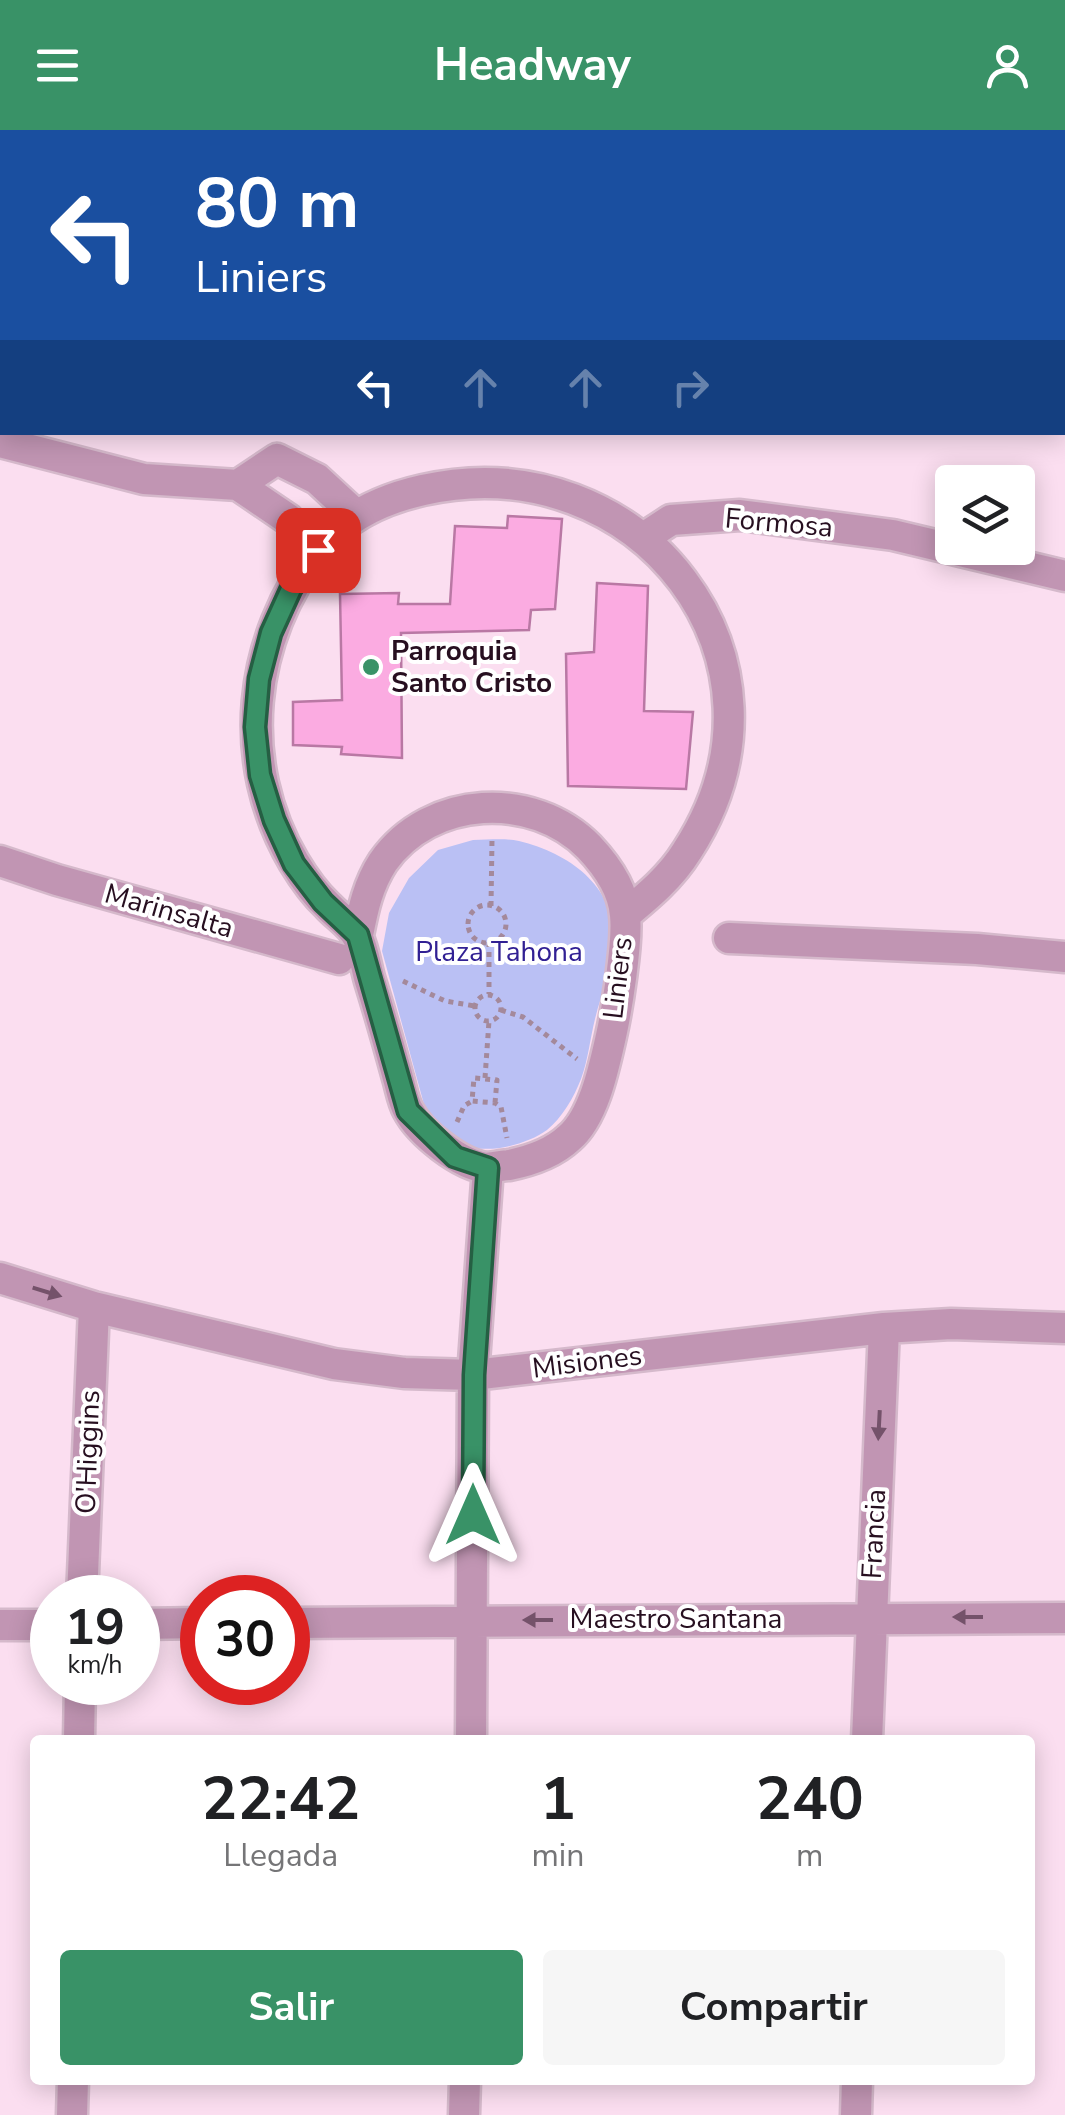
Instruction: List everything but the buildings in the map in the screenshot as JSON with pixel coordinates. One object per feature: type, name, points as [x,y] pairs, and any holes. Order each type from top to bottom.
[{"type":"street","points":[[0,442],[144,478],[238,485],[288,520],[318,550]]},
{"type":"street","points":[[238,485],[278,446],[356,515]]},
{"type":"street","points":[[471,1735],[474,1375],[488,1168],[455,1157],[408,1111],[348,947],[323,902],[294,864],[269,805],[260,775],[255,727],[259,679],[271,633],[291,589],[318,550],[342,524],[403,494],[452,483],[504,482],[554,491],[602,510],[644,538]]},
{"type":"street","name":"Formosa","points":[[644,538],[671,520],[740,515],[893,535],[1065,576]]},
{"type":"street","name":"Liniers","points":[[488,1168],[530,1161],[572,1137],[600,1086],[616,1015],[625,915],[659,887],[686,854],[708,815],[722,774],[728,731],[726,687],[716,645],[699,605],[674,569],[644,538]]},
{"type":"street","points":[[348,947],[365,896],[385,860],[415,830],[452,812],[492,806],[524,810],[553,820],[579,837],[602,860],[617,887],[625,915]]},
{"type":"street","name":"Marinsalta","points":[[0,861],[57,880],[348,947]]},
{"type":"street","points":[[730,938],[977,948],[1065,957]]},
{"type":"street","name":"Misiones","points":[[0,1278],[94,1307],[334,1364],[404,1373],[474,1375],[884,1328],[950,1324],[1065,1328]]},
{"type":"street","name":"O'Higgins","points":[[83,1575],[94,1307]]},
{"type":"street","name":"Francia","points":[[867,1735],[884,1328]]},
{"type":"street","name":"Maestro Santana","points":[[310,1622],[1065,1618]]},
{"type":"street","points":[[0,1625],[30,1625]]},
{"type":"street","points":[[79,1735],[80,1705]]},
{"type":"street","points":[[72,2115],[73,2085]]},
{"type":"street","points":[[464,2115],[465,2085]]},
{"type":"street","points":[[856,2115],[857,2085]]},
{"type":"path","points":[[490,906],[492,806]]},
{"type":"path","points":[[490,906],[501,912],[506,923],[502,935],[489,942],[476,939],[468,923],[478,908],[490,906]]},
{"type":"path","points":[[489,942],[490,995]]},
{"type":"path","points":[[400,979],[444,1001],[475,1006]]},
{"type":"path","points":[[490,995],[500,1001],[501,1010],[489,1022],[480,1018],[475,1006],[478,999],[490,995]]},
{"type":"path","points":[[501,1010],[523,1017],[547,1034],[582,1063],[600,1086]]},
{"type":"path","points":[[485,1079],[489,1022]]},
{"type":"path","points":[[474,1078],[485,1079],[497,1080],[494,1103],[472,1101],[474,1078]]},
{"type":"green space","name":"Plaza Tahona","points":[[473,840],[519,841],[573,864],[599,890],[608,906],[614,945],[583,1072],[563,1113],[539,1135],[519,1144],[485,1149],[466,1145],[428,1119],[382,951],[389,913],[409,878],[438,850]]},
{"type":"place","name":"Parroquia Santo Cristo","points":[[371,667]]},
{"type":"route","points":[[318,550],[291,589],[271,633],[259,679],[255,727],[260,775],[294,864],[323,902],[358,935],[408,1111],[455,1157],[488,1168],[474,1375],[473,1515]]}]
